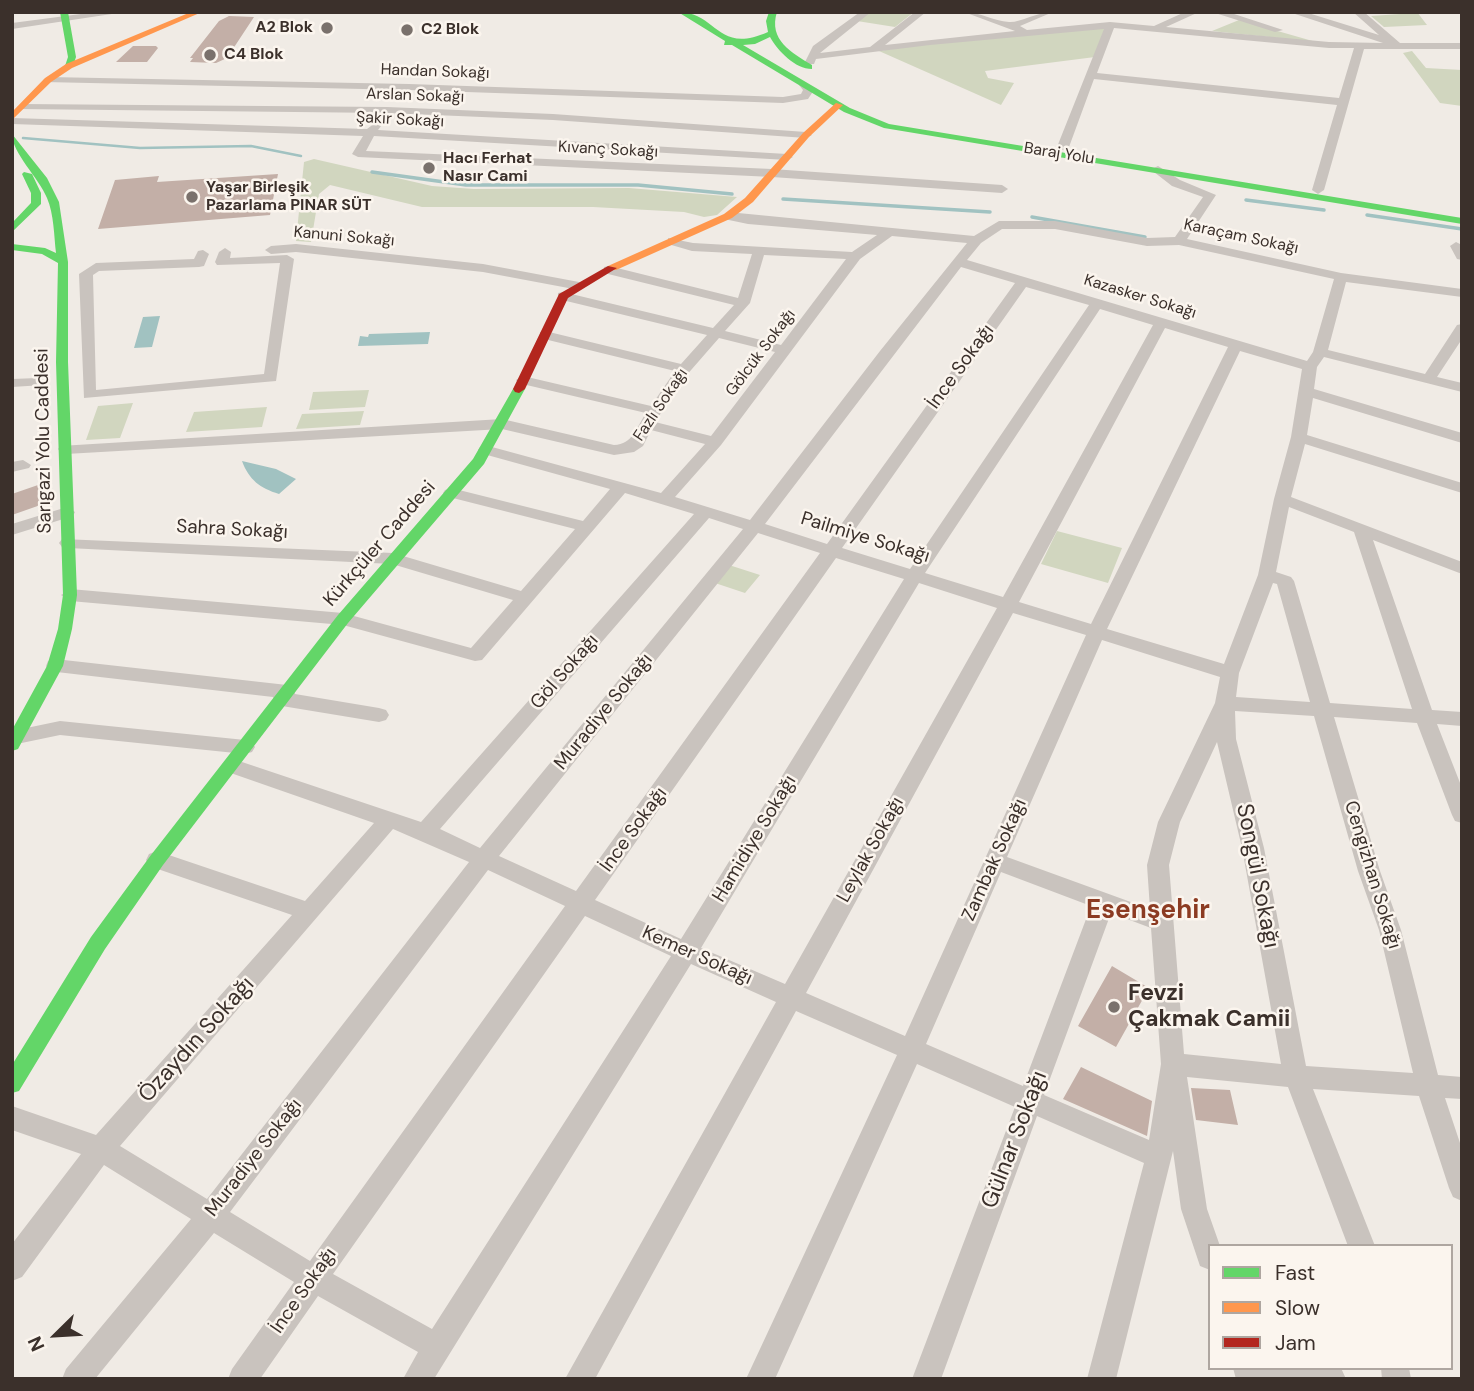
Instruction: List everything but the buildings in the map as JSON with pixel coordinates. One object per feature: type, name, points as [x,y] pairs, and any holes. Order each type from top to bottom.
[{"type":"main road","points":[[15,114],[48,80],[69,66],[198,12]]},
{"type":"main road","points":[[671,12],[717,41],[733,43]]},
{"type":"main road","name":"Baraj Yolu","points":[[682,12],[733,43],[755,48]]},
{"type":"main road","name":"Baraj Yolu","points":[[702,12],[755,48],[811,75],[839,100],[868,119],[912,131],[1062,150],[1462,221]]},
{"type":"main road","points":[[773,12],[770,21],[775,43],[811,75],[823,100],[824,118]]},
{"type":"main road","points":[[64,15],[72,57],[69,66]]},
{"type":"main road","points":[[755,48],[772,33]]},
{"type":"main road","points":[[755,48],[771,48],[784,52]]},
{"type":"main road","points":[[563,296],[609,270],[728,216],[749,200],[839,100]]},
{"type":"main road","name":"Sarıgazi Yolu Caddesi","points":[[12,138],[44,180],[54,202],[63,262],[62,362],[70,595],[65,629],[55,666],[14,740]]},
{"type":"main road","name":"Baraj Yolu","points":[[1062,150],[1158,170],[1462,212]]},
{"type":"main road","points":[[12,153],[25,169],[36,193],[36,204],[12,230]]},
{"type":"main road","points":[[12,230],[46,225],[58,233],[44,245],[17,249]]},
{"type":"main road","points":[[17,249],[44,251],[63,262]]},
{"type":"main road","name":"Kürkçüler Caddesi","points":[[12,1084],[98,943],[157,860],[342,619],[486,450],[502,424],[563,296]]},
{"type":"street","points":[[12,26],[64,15],[120,12]]},
{"type":"street","points":[[811,75],[817,48],[866,12]]},
{"type":"street","points":[[871,51],[921,12]]},
{"type":"street","points":[[1011,26],[1048,12]]},
{"type":"street","points":[[1085,27],[1121,12]]},
{"type":"street","points":[[1154,29],[1194,12]]},
{"type":"street","points":[[1217,12],[1329,44]]},
{"type":"street","points":[[1212,33],[1264,12]]},
{"type":"street","points":[[1294,12],[1392,43]]},
{"type":"street","points":[[1359,12],[1392,43]]},
{"type":"street","points":[[971,15],[1027,32]]},
{"type":"street","points":[[811,75],[871,51],[930,42],[1110,25],[1360,46],[1392,43],[1462,46]]},
{"type":"street","points":[[1062,150],[1110,25]]},
{"type":"street","points":[[930,42],[952,28]]},
{"type":"street","points":[[1318,194],[1360,46]]},
{"type":"street","name":"Handan Sokağı","points":[[48,80],[409,87],[783,100],[804,97],[809,90],[811,75]]},
{"type":"street","points":[[1092,76],[1344,102]]},
{"type":"street","points":[[369,134],[409,87]]},
{"type":"street","name":"Arslan Sokağı","points":[[15,114],[387,110],[553,117],[806,135]]},
{"type":"street","name":"Şakir Sokağı","points":[[15,114],[608,144],[787,157]]},
{"type":"street","name":"Kıvanç Sokağı","points":[[369,134],[358,154],[772,173]]},
{"type":"street","points":[[1158,170],[1176,183],[1210,195],[1180,241]]},
{"type":"street","points":[[772,173],[1002,189]]},
{"type":"street","points":[[728,216],[976,240]]},
{"type":"street","name":"Karaçam Sokağı","points":[[976,240],[999,225],[1055,225],[1147,242],[1180,241],[1341,277],[1462,293]]},
{"type":"street","name":"Gölcük Sokağı","points":[[664,499],[715,442],[855,256],[890,232]]},
{"type":"street","name":"Muradiye Sokağı","points":[[76,1379],[212,1214],[484,859],[754,527],[885,354],[976,240]]},
{"type":"street","points":[[673,241],[692,247],[855,256]]},
{"type":"street","name":"Kanuni Sokağı","points":[[224,257],[299,248],[483,268],[579,286]]},
{"type":"street","name":"Fazlı Sokağı","points":[[66,449],[97,445],[502,424],[621,450],[637,443],[651,417],[685,369],[743,303],[759,251]]},
{"type":"street","points":[[287,258],[271,378],[89,395],[86,274],[96,267],[201,259],[287,258]]},
{"type":"street","points":[[63,262],[201,259]]},
{"type":"street","name":"Kazasker Sokağı","points":[[958,262],[1236,345],[1462,388]]},
{"type":"street","points":[[609,270],[743,303]]},
{"type":"street","points":[[1208,1250],[1194,1209],[1173,1064],[1158,865],[1169,821],[1225,703],[1230,673],[1266,575],[1282,499],[1299,437],[1306,391],[1341,277]]},
{"type":"street","name":"İnce Sokağı","points":[[242,1379],[1024,280]]},
{"type":"street","points":[[563,296],[785,350]]},
{"type":"street","name":"Hamidiye Sokağı","points":[[417,1379],[686,952],[915,575],[1097,303]]},
{"type":"street","name":"Leylak Sokağı","points":[[579,1379],[1103,434],[1162,321]]},
{"type":"street","points":[[1428,380],[1462,328]]},
{"type":"street","points":[[545,335],[685,369]]},
{"type":"street","name":"Zambak Sokağı","points":[[761,1379],[911,1050],[1097,630],[1236,345]]},
{"type":"street","points":[[523,380],[651,417],[715,442]]},
{"type":"street","points":[[12,383],[38,382]]},
{"type":"street","points":[[1306,391],[1462,438]]},
{"type":"street","points":[[1299,437],[1462,488]]},
{"type":"street","name":"Pailmiye Sokağı","points":[[486,450],[664,499],[1230,673]]},
{"type":"street","points":[[70,595],[342,619],[475,654],[621,487]]},
{"type":"street","points":[[451,493],[587,527]]},
{"type":"street","points":[[1282,499],[1462,568]]},
{"type":"street","points":[[12,530],[67,512]]},
{"type":"street","name":"Göl Sokağı","points":[[425,832],[705,512]]},
{"type":"street","points":[[1361,528],[1424,716],[1462,815]]},
{"type":"street","name":"Sahra Sokağı","points":[[68,543],[393,559],[525,598]]},
{"type":"street","name":"Cengizhan Sokağı","points":[[1266,575],[1285,581],[1369,871],[1390,930],[1428,1086],[1462,1188]]},
{"type":"street","points":[[55,666],[285,695],[379,715]]},
{"type":"street","points":[[1225,703],[1462,719]]},
{"type":"street","name":"Songül Sokağı","points":[[1225,703],[1226,740],[1253,848],[1296,1077],[1361,1244]]},
{"type":"street","name":"Kemer Sokağı","points":[[14,740],[60,728],[238,757],[425,832],[686,952],[1159,1157]]},
{"type":"street","name":"Özaydın Sokağı","points":[[12,1267],[101,1149],[390,819]]},
{"type":"street","points":[[157,860],[311,912]]},
{"type":"street","points":[[994,862],[1161,922]]},
{"type":"street","name":"Gülnar Sokağı","points":[[926,1379],[1104,901]]},
{"type":"street","points":[[1173,1064],[1296,1077],[1462,1088]]},
{"type":"street","points":[[1101,1379],[1159,1157],[1173,1064]]},
{"type":"street","points":[[12,1118],[101,1149],[212,1214],[313,1278],[437,1347]]},
{"type":"street","points":[[1247,1372],[1332,1379]]},
{"type":"green space","points":[[868,12],[914,12],[895,27],[857,21]]},
{"type":"green space","points":[[1399,12],[1417,12],[1427,25],[1384,27],[1371,16],[1400,14]]},
{"type":"green space","points":[[1239,20],[1316,42],[1212,31]]},
{"type":"green space","points":[[1106,28],[1095,57],[985,71],[988,78],[1014,83],[1001,105],[879,51],[931,43]]},
{"type":"green space","points":[[1412,51],[1426,68],[1462,70],[1462,106],[1440,103],[1403,53]]},
{"type":"green space","points":[[314,159],[432,186],[474,189],[629,188],[737,197],[717,215],[704,217],[684,212],[593,207],[422,207],[330,185],[319,194],[311,242],[296,241],[304,162]]},
{"type":"green space","points":[[369,390],[365,407],[309,410],[313,392]]},
{"type":"green space","points":[[133,403],[120,438],[86,440],[98,406]]},
{"type":"green space","points":[[267,407],[262,427],[186,432],[194,412]]},
{"type":"green space","points":[[364,411],[360,425],[296,429],[302,414]]},
{"type":"green space","points":[[1057,531],[1122,548],[1108,583],[1041,564]]},
{"type":"green space","points":[[729,565],[760,575],[745,593],[715,583]]},
{"type":"water","points":[[160,316],[152,347],[134,348],[143,317]]},
{"type":"water","points":[[430,332],[428,344],[358,346],[360,336],[368,337],[369,334]]},
{"type":"water","points":[[242,461],[276,469],[296,479],[279,494],[256,482]]},
{"type":"waterway","points":[[23,138],[140,148],[251,146],[301,156]]},
{"type":"waterway","points":[[372,172],[466,185],[638,185],[732,194]]},
{"type":"waterway","points":[[783,199],[990,212]]},
{"type":"waterway","points":[[1246,200],[1324,210]]},
{"type":"waterway","points":[[1367,215],[1462,229]]},
{"type":"waterway","points":[[1032,217],[1145,237]]},
{"type":"traffic: fast","points":[[64,12],[72,57],[69,66]]},
{"type":"traffic: fast","points":[[682,12],[847,110],[887,126],[1462,221]]},
{"type":"traffic: fast","points":[[772,33],[770,21],[773,12]]},
{"type":"traffic: fast","points":[[727,43],[752,42],[772,33],[782,50],[809,67]]},
{"type":"traffic: fast","points":[[12,137],[44,180],[54,202],[63,262],[62,362],[70,595],[65,629],[55,666],[12,745]]},
{"type":"traffic: fast","points":[[12,229],[36,204],[36,193],[27,174]]},
{"type":"traffic: fast","points":[[12,247],[45,251],[63,262]]},
{"type":"traffic: fast","points":[[12,1084],[98,943],[157,860],[343,619],[479,461],[519,389]]},
{"type":"traffic: slow","points":[[12,117],[48,80],[69,66],[198,12]]},
{"type":"traffic: slow","points":[[612,268],[728,216],[749,200],[806,135],[839,105]]},
{"type":"traffic: jam","points":[[519,389],[563,296],[612,268]]},
{"type":"place","name":"A2 Blok","points":[[327,28]]},
{"type":"place","name":"C2 Blok","points":[[407,30]]},
{"type":"place","name":"C4 Blok","points":[[210,55]]},
{"type":"place","name":"Hacı Ferhat Nasır Cami","points":[[429,168]]},
{"type":"place","name":"Yaşar Birleşik Pazarlama PINAR SÜT","points":[[192,197]]},
{"type":"place","name":"Fevzi Çakmak Camii","points":[[1114,1007]]},
{"type":"district","name":"Esenşehir","points":[[1148,911]]}]
